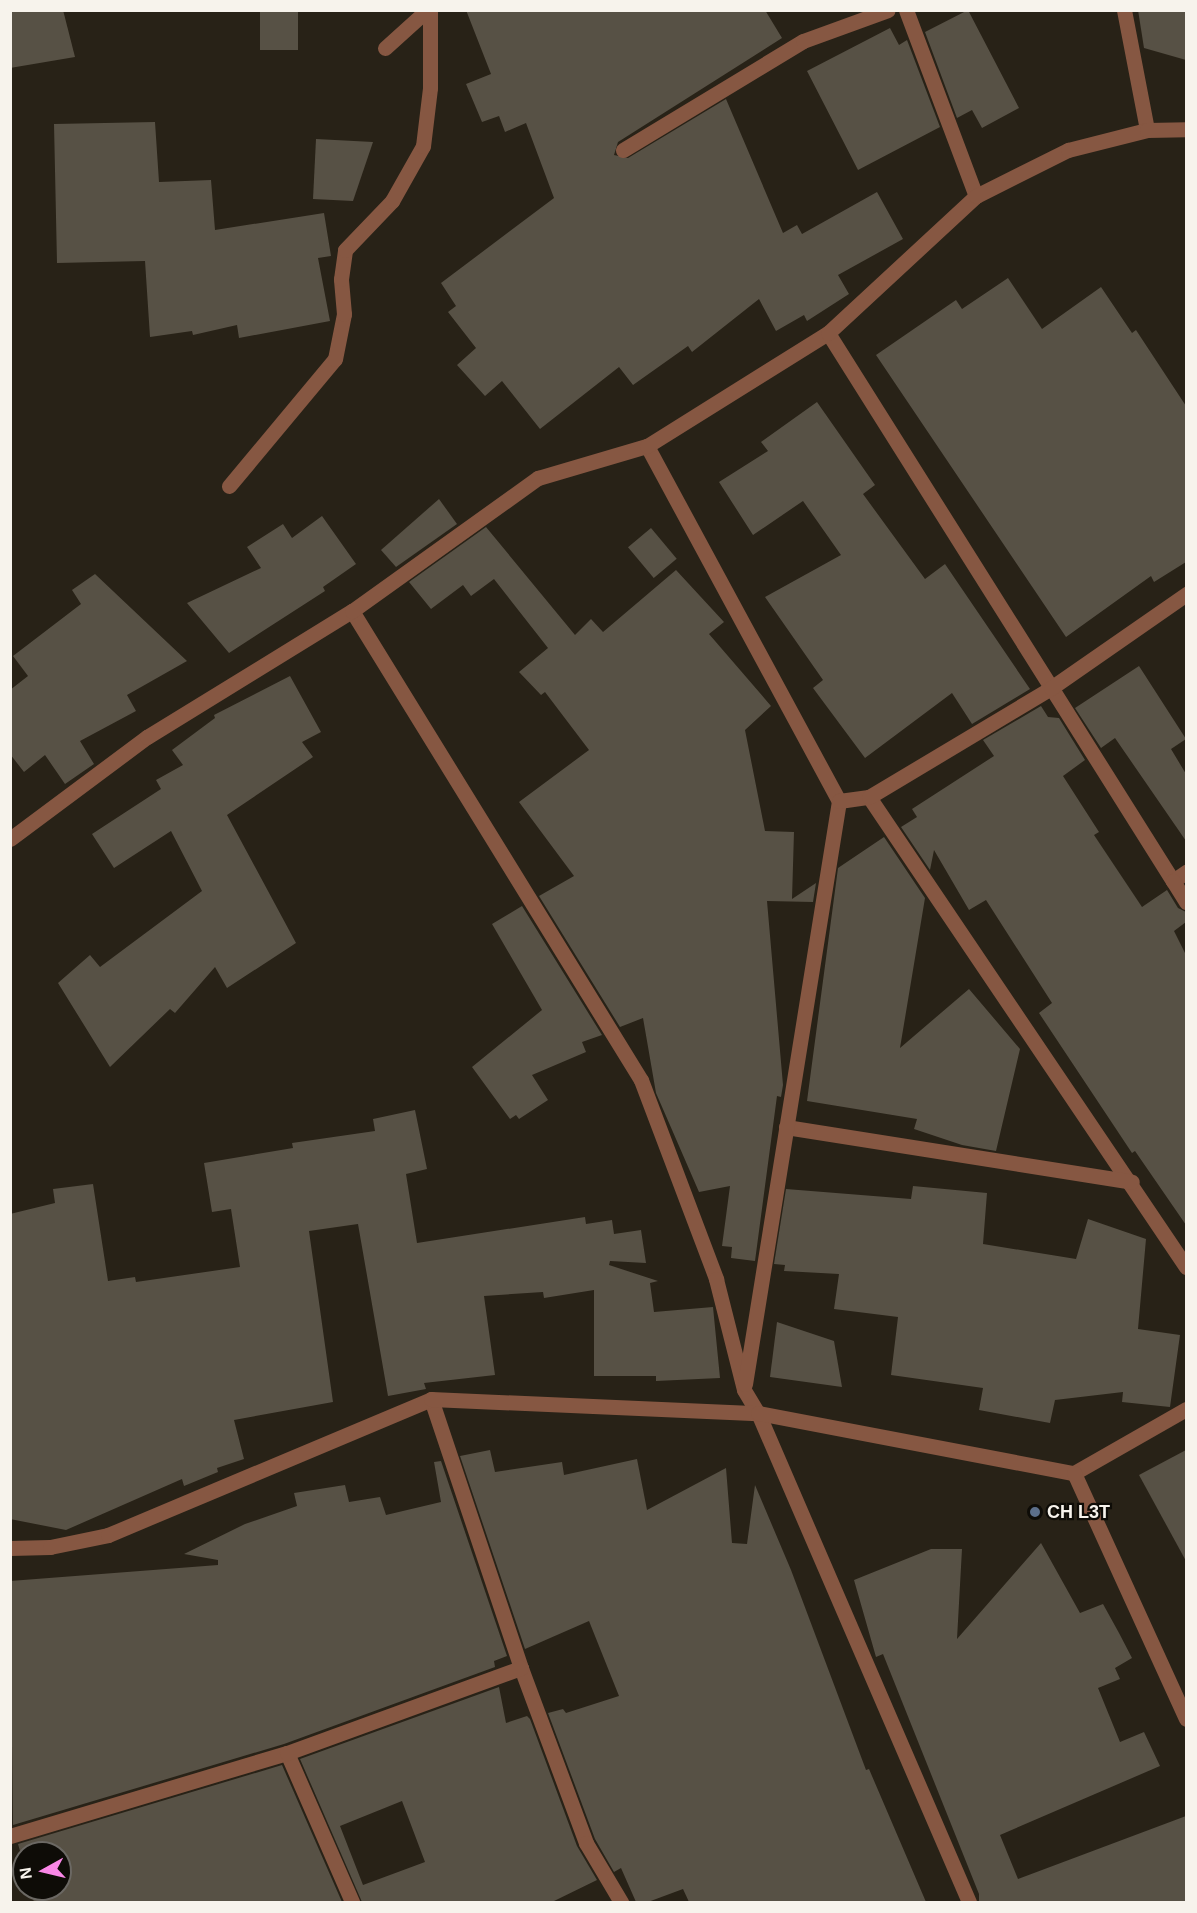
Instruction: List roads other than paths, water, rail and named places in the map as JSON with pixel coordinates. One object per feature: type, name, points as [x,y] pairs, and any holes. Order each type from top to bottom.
[{"type":"street","points":[[385,48],[429,10]]},
{"type":"street","points":[[229,486],[334,358],[344,314],[341,279],[345,250],[392,201],[423,146],[430,88],[429,10]]},
{"type":"street","points":[[623,150],[803,41],[888,10]]},
{"type":"street","points":[[906,10],[976,196]]},
{"type":"street","points":[[1124,10],[1147,130]]},
{"type":"street","points":[[10,839],[147,737],[352,611],[538,478],[647,446],[828,333],[976,196],[1068,150],[1147,130],[1186,129]]},
{"type":"street","points":[[828,333],[1186,902]]},
{"type":"street","points":[[647,446],[839,801],[744,1390]]},
{"type":"street","points":[[839,801],[869,797],[1051,687],[1186,594]]},
{"type":"street","points":[[352,611],[641,1080],[716,1279],[744,1390],[758,1413],[969,1902]]},
{"type":"street","points":[[869,797],[1132,1182],[1186,1267]]},
{"type":"street","points":[[1173,881],[1186,872]]},
{"type":"street","points":[[786,1127],[1132,1182]]},
{"type":"street","points":[[431,1399],[521,1668],[586,1843],[621,1902]]},
{"type":"street","points":[[10,1548],[50,1547],[108,1535],[431,1399],[758,1413],[1074,1473],[1186,1409]]},
{"type":"street","points":[[1074,1473],[1186,1719]]},
{"type":"street","points":[[10,1836],[287,1753],[521,1668]]},
{"type":"street","points":[[287,1753],[352,1902]]},
{"type":"place","name":"CH L3T","points":[[1035,1512]]}]
